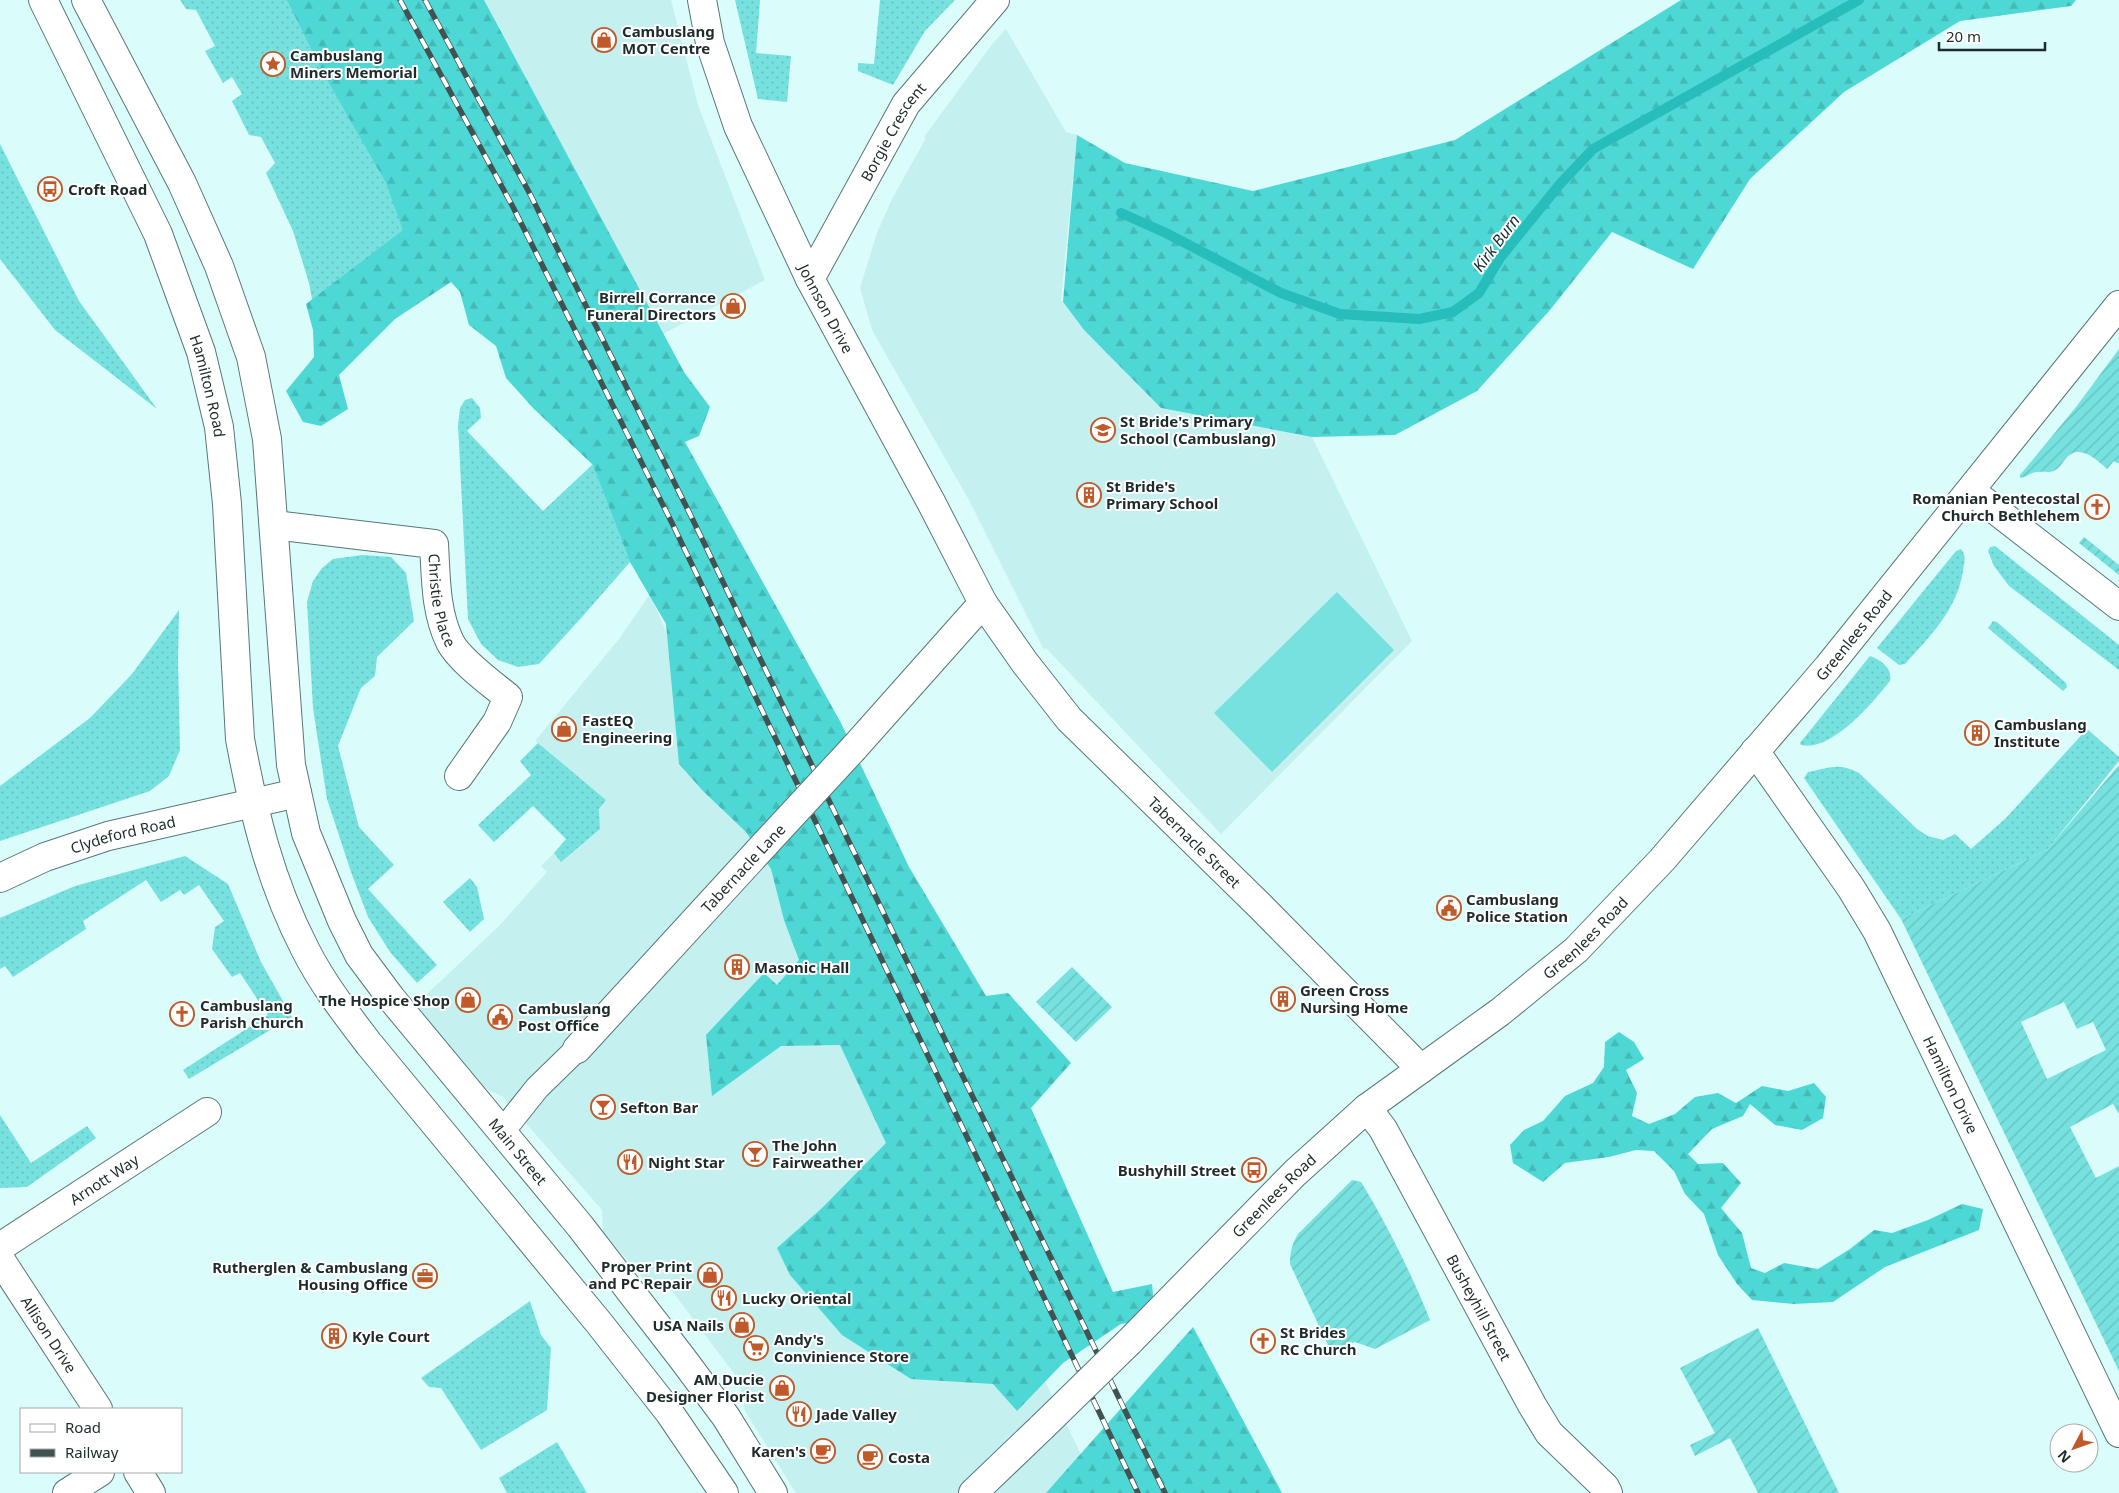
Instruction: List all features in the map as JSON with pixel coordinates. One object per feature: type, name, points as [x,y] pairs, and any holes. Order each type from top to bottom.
[{"type":"main road","name":"Hamilton Road","points":[[43,0],[158,234],[201,352],[219,427],[227,504],[240,739],[252,804]]},
{"type":"main road","points":[[86,0],[182,183],[222,275],[251,357],[267,439],[291,765],[297,793]]},
{"type":"main road","name":"Johnson Drive","points":[[702,0],[710,43],[738,126],[810,279],[932,502],[983,603]]},
{"type":"main road","name":"Borgie Crescent","points":[[810,279],[906,104],[995,0]]},
{"type":"main road","name":"Greenlees Road","points":[[973,1493],[1129,1342],[1295,1173],[1367,1108],[1500,1012],[1576,950],[1662,860],[1828,667],[2119,305]]},
{"type":"main road","points":[[1971,491],[2119,606]]},
{"type":"main road","name":"Christie Place","points":[[274,525],[434,544],[438,604],[450,643],[477,672],[508,697],[497,722],[459,776]]},
{"type":"main road","name":"Tabernacle Lane","points":[[577,1049],[854,748],[983,603]]},
{"type":"main road","name":"Tabernacle Street","points":[[983,603],[1025,663],[1069,719],[1259,905],[1421,1069]]},
{"type":"main road","name":"Hamilton Drive","points":[[1755,751],[1850,888],[1877,931],[2119,1433]]},
{"type":"main road","name":"Clydeford Road","points":[[0,878],[45,857],[108,836],[197,814],[252,804],[297,793]]},
{"type":"main road","name":"Main Street","points":[[297,793],[306,833],[326,884],[359,955],[391,998],[580,1226],[687,1365],[726,1417],[773,1493]]},
{"type":"main road","points":[[252,804],[272,873],[305,950],[337,1002],[369,1044],[600,1324],[669,1412],[724,1493]]},
{"type":"main road","name":"Busheyhill Street","points":[[1367,1108],[1383,1129],[1549,1433],[1605,1487],[1608,1493]]},
{"type":"main road","name":"Arnott Way","points":[[0,1247],[207,1112]]},
{"type":"main road","name":"Allison Drive","points":[[0,1259],[97,1408]]},
{"type":"main road","points":[[67,1493],[98,1473]]},
{"type":"main road","points":[[139,1473],[151,1493]]},
{"type":"street","name":"Tabernacle Lane","points":[[502,1132],[537,1088],[577,1049]]},
{"type":"shaded area","points":[[180,0],[288,0],[406,195],[421,255],[315,315],[309,283],[293,231],[266,173],[275,163],[261,137],[249,135],[232,101],[242,94],[232,77],[223,83],[205,51],[215,46],[196,10],[186,9]]},
{"type":"shaded area","points":[[480,0],[671,0],[698,105],[765,280],[646,343]]},
{"type":"shaded area","points":[[735,0],[760,0],[756,53],[791,56],[787,102],[758,99]]},
{"type":"shaded area","points":[[880,0],[955,0],[925,31],[893,85],[858,71],[858,63],[874,64]]},
{"type":"shaded area","name":"St Bride's Primary School (Cambuslang)","points":[[1006,29],[1066,132],[1077,135],[1061,300],[1084,330],[1161,408],[1312,437],[1412,641],[1221,834],[1046,648],[1044,650],[970,502],[872,330],[860,288],[877,233],[892,199],[926,138],[924,137],[993,43]]},
{"type":"shaded area","points":[[0,144],[79,301],[157,409],[55,330],[0,259]]},
{"type":"shaded area","points":[[2119,349],[2119,464],[2114,461],[2107,469],[2088,455],[2077,452],[2067,457],[2054,471],[2036,472],[2020,478],[2020,475],[2076,407]]},
{"type":"shaded area","points":[[472,398],[480,408],[481,418],[467,431],[543,511],[593,464],[630,562],[539,664],[518,667],[498,660],[481,644],[468,619],[458,425],[460,408],[465,400]]},
{"type":"shaded area","points":[[2084,537],[2119,565],[2119,575],[2079,543]]},
{"type":"shaded area","points":[[1995,546],[2119,645],[2119,670],[2009,586],[1994,566],[1988,551],[1990,547]]},
{"type":"shaded area","points":[[1961,549],[1965,557],[1963,571],[1960,585],[1949,610],[1933,633],[1905,664],[1899,665],[1877,648],[1956,551]]},
{"type":"shaded area","points":[[362,555],[391,557],[406,573],[414,621],[377,657],[375,676],[361,688],[338,746],[359,827],[394,865],[368,889],[437,965],[417,983],[390,952],[368,917],[327,799],[313,708],[307,602],[313,581],[322,568],[333,559]]},
{"type":"shaded area","points":[[1337,592],[1394,650],[1272,772],[1214,713]]},
{"type":"shaded area","points":[[650,594],[701,714],[974,1237],[1100,1493],[796,1493],[745,1411],[739,1380],[666,1283],[646,1282],[603,1232],[602,1210],[503,1097],[471,1081],[409,1011],[499,926],[547,872],[541,866],[554,853],[561,861],[600,829],[599,809],[606,800],[535,741],[619,639]]},
{"type":"shaded area","points":[[179,610],[180,750],[169,776],[150,791],[0,841],[0,786],[90,718],[132,674]]},
{"type":"shaded area","points":[[1993,621],[1997,622],[2066,683],[2067,687],[2063,691],[1988,628]]},
{"type":"shaded area","points":[[1870,656],[1878,659],[1885,665],[1890,672],[1890,681],[1851,724],[1826,741],[1813,745],[1801,745],[1800,743]]},
{"type":"shaded area","points":[[2087,729],[2119,757],[2119,761],[2047,850],[1901,919],[1804,778],[1808,772],[1828,768],[1839,767],[1852,770],[1859,773],[1917,829],[1928,836],[1943,840],[1955,834],[1971,849],[2006,818]]},
{"type":"shaded area","points":[[538,743],[606,800],[599,809],[600,829],[561,862],[554,853],[566,839],[533,806],[494,842],[478,825],[531,775],[520,761]]},
{"type":"shaded area","points":[[2119,765],[2119,1114],[2113,1104],[2070,1127],[2096,1178],[2119,1166],[2119,1371],[1901,919],[2047,850]],"holes":[[[2064,1002],[2077,1029],[2093,1022],[2106,1050],[2047,1079],[2021,1022]]]},
{"type":"shaded area","points":[[185,856],[228,884],[261,962],[292,1017],[189,1079],[183,1070],[268,1015],[240,973],[232,977],[212,949],[215,927],[224,921],[199,885],[184,895],[180,890],[161,902],[146,880],[83,921],[86,929],[13,977],[5,966],[0,969],[0,918],[75,886]]},
{"type":"shaded area","points":[[470,878],[477,887],[484,919],[470,932],[443,902]]},
{"type":"shaded area","points":[[1072,967],[1112,1007],[1076,1042],[1036,1002]]},
{"type":"shaded area","points":[[0,1115],[31,1163],[87,1126],[96,1138],[27,1187],[0,1188]]},
{"type":"shaded area","points":[[1352,1180],[1361,1182],[1390,1232],[1430,1320],[1375,1349],[1355,1342],[1334,1350],[1328,1345],[1290,1264],[1290,1256],[1298,1234]]},
{"type":"shaded area","points":[[530,1301],[541,1335],[551,1348],[547,1410],[481,1450],[441,1388],[429,1387],[421,1378]]},
{"type":"shaded area","points":[[1758,1328],[1839,1493],[1758,1493],[1730,1438],[1695,1456],[1690,1445],[1715,1433],[1680,1368]]},
{"type":"shaded area","points":[[557,1442],[587,1493],[507,1493],[499,1478]]},
{"type":"green space","points":[[287,0],[484,0],[684,372],[710,407],[699,436],[685,442],[841,723],[909,867],[986,996],[1008,993],[1071,1063],[1031,1108],[1113,1292],[1152,1284],[1154,1304],[1140,1321],[1121,1324],[1063,1363],[1017,1411],[993,1384],[911,1379],[842,1335],[790,1275],[777,1248],[822,1208],[886,1143],[840,1045],[781,1046],[712,1096],[706,1035],[764,973],[777,985],[799,960],[784,920],[771,869],[746,832],[703,791],[679,764],[666,624],[630,562],[593,465],[534,409],[506,378],[496,346],[469,325],[460,292],[451,282],[395,319],[339,375],[348,409],[321,426],[303,422],[286,391],[314,357],[313,330],[306,304],[403,230],[386,183],[321,69]]},
{"type":"green space","points":[[1681,0],[2076,0],[2071,6],[1960,21],[1844,92],[1750,179],[1693,269],[1612,232],[1550,310],[1477,391],[1395,435],[1312,437],[1161,408],[1084,330],[1063,302],[1077,135],[1125,163],[1253,191],[1455,140]]},
{"type":"green space","points":[[1619,1032],[1634,1042],[1644,1059],[1626,1070],[1637,1093],[1632,1116],[1649,1124],[1675,1114],[1695,1097],[1718,1093],[1736,1103],[1762,1086],[1788,1091],[1814,1083],[1826,1097],[1823,1118],[1802,1130],[1775,1125],[1750,1104],[1743,1116],[1712,1129],[1688,1154],[1698,1164],[1723,1163],[1741,1183],[1721,1208],[1742,1233],[1751,1268],[1765,1273],[1784,1263],[1818,1269],[1850,1249],[1874,1230],[1892,1233],[1928,1220],[1962,1204],[1983,1209],[1979,1230],[1885,1267],[1833,1302],[1794,1304],[1752,1300],[1737,1284],[1718,1255],[1704,1214],[1685,1194],[1674,1171],[1654,1151],[1636,1150],[1609,1157],[1565,1163],[1543,1182],[1513,1163],[1510,1145],[1524,1130],[1543,1121],[1565,1096],[1593,1083],[1604,1067],[1605,1042]]},
{"type":"green space","points":[[1193,1327],[1282,1493],[1046,1493]]},
{"type":"waterway","name":"Kirk Burn","points":[[1121,213],[1166,233],[1281,293],[1340,314],[1419,319],[1453,312],[1479,293],[1500,258],[1560,184],[1593,149],[1859,0]]},
{"type":"railway","points":[[400,0],[513,207],[672,523],[1138,1493]]},
{"type":"railway","points":[[425,0],[530,194],[690,514],[1165,1493]]},
{"type":"place","name":"Cambuslang MOT Centre","points":[[604,40]]},
{"type":"place","name":"Cambuslang Miners Memorial","points":[[273,64]]},
{"type":"place","name":"Croft Road","points":[[50,189]]},
{"type":"place","name":"Birrell Corrance Funeral Directors","points":[[733,306]]},
{"type":"place","name":"St Bride's Primary School (Cambuslang)","points":[[1103,430]]},
{"type":"place","name":"St Bride's Primary School","points":[[1089,495]]},
{"type":"place","name":"Romanian Pentecostal Church Bethlehem","points":[[2097,507]]},
{"type":"place","name":"FastEQ Engineering","points":[[564,729]]},
{"type":"place","name":"Cambuslang Institute","points":[[1977,733]]},
{"type":"place","name":"Cambuslang Police Station","points":[[1449,908]]},
{"type":"place","name":"Masonic Hall","points":[[737,967]]},
{"type":"place","name":"Green Cross Nursing Home","points":[[1283,999]]},
{"type":"place","name":"The Hospice Shop","points":[[468,1000]]},
{"type":"place","name":"Cambuslang Parish Church","points":[[182,1014]]},
{"type":"place","name":"Cambuslang Post Office","points":[[500,1017]]},
{"type":"place","name":"Sefton Bar","points":[[603,1107]]},
{"type":"place","name":"The John Fairweather","points":[[755,1154]]},
{"type":"place","name":"Night Star","points":[[630,1162]]},
{"type":"place","name":"Bushyhill Street","points":[[1254,1170]]},
{"type":"place","name":"Proper Print and PC Repair","points":[[710,1275]]},
{"type":"place","name":"Rutherglen & Cambuslang Housing Office","points":[[425,1276]]},
{"type":"place","name":"Lucky Oriental","points":[[724,1298]]},
{"type":"place","name":"USA Nails","points":[[742,1325]]},
{"type":"place","name":"Kyle Court","points":[[334,1336]]},
{"type":"place","name":"St Brides RC Church","points":[[1263,1341]]},
{"type":"place","name":"Andy's Convinience Store","points":[[756,1348]]},
{"type":"place","name":"AM Ducie Designer Florist","points":[[782,1388]]},
{"type":"place","name":"Jade Valley","points":[[799,1414]]},
{"type":"place","name":"Karen's","points":[[823,1451]]},
{"type":"place","name":"Costa","points":[[870,1457]]}]
